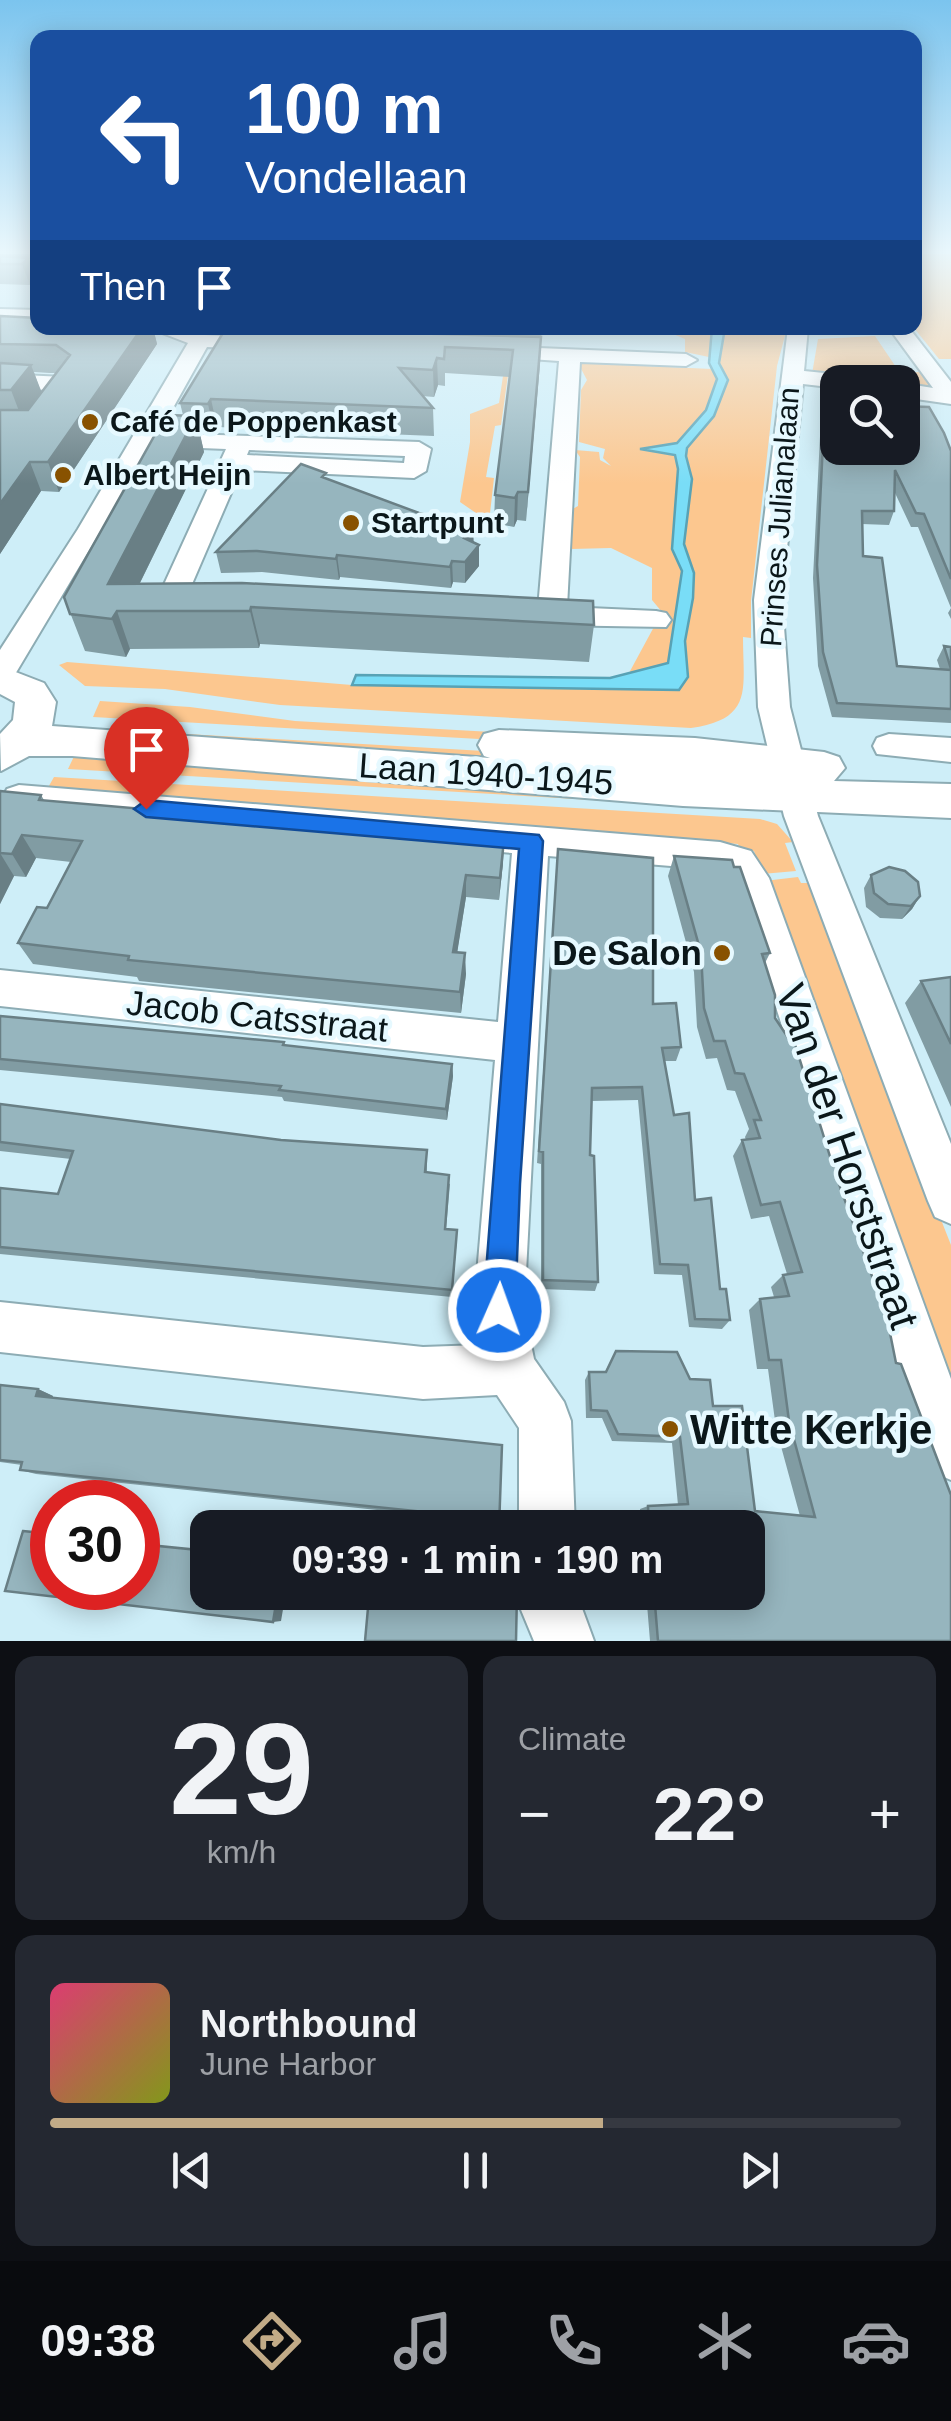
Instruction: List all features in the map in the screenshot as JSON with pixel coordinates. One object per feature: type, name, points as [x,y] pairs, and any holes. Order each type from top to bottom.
[{"type":"main road","points":[[0,677],[27,689],[19,735]]},
{"type":"main road","name":"Laan 1940-1945","points":[[19,735],[791,780],[951,778]]},
{"type":"main road","name":"Laan 1940-1945","points":[[791,780],[951,801]]},
{"type":"street","points":[[189,335],[200,341],[295,344]]},
{"type":"street","name":"Prinses Julianalaan","points":[[797,335],[768,600],[774,707],[791,780],[951,1201]]},
{"type":"street","points":[[904,335],[951,397]]},
{"type":"street","points":[[0,677],[200,341]]},
{"type":"street","points":[[471,351],[686,360]]},
{"type":"street","points":[[552,616],[570,355]]},
{"type":"street","points":[[791,376],[820,379]]},
{"type":"street","points":[[0,381],[65,384],[31,430],[0,428]]},
{"type":"street","points":[[920,393],[951,397]]},
{"type":"street","points":[[141,438],[237,452],[414,472],[419,449],[237,452]]},
{"type":"street","points":[[234,595],[175,591],[237,452]]},
{"type":"street","points":[[516,614],[656,620]]},
{"type":"street","points":[[889,746],[951,750]]},
{"type":"street","points":[[18,798],[531,841],[499,1310],[510,1370],[545,1421],[546,1510]]},
{"type":"street","name":"Van der Horststraat","points":[[531,841],[720,856],[738,861],[750,878],[951,1454]]},
{"type":"street","name":"Jacob Catsstraat","points":[[0,988],[515,1044]]},
{"type":"street","points":[[0,1327],[423,1372],[510,1370]]},
{"type":"street","points":[[550,1610],[564,1641]]},
{"type":"shaded area","points":[[922,331],[951,331],[951,359],[939,359],[920,335]]},
{"type":"shaded area","points":[[675,335],[711,335],[709,357],[685,352],[685,339]]},
{"type":"shaded area","points":[[723,335],[785,335],[777,366],[751,601],[751,638],[743,637],[741,699],[726,717],[691,728],[280,705],[165,689],[85,686],[59,665],[67,662],[352,685],[679,690],[688,677],[685,641],[694,573],[684,544],[692,479],[685,457],[687,448],[714,416]]},
{"type":"shaded area","points":[[875,336],[895,365],[820,365],[820,375],[812,374],[818,339]]},
{"type":"shaded area","points":[[578,363],[712,369],[718,378],[706,410],[677,443],[643,449],[675,455],[678,469],[672,549],[682,571],[669,663],[629,673],[662,612],[652,600],[652,568],[611,548],[571,549],[571,510],[578,506],[580,457],[575,450],[599,452],[600,460],[611,466],[603,458],[605,449],[579,442],[581,390],[587,380]]},
{"type":"shaded area","points":[[920,372],[931,388],[920,387]]},
{"type":"shaded area","points":[[508,375],[501,425],[495,426],[486,477],[494,478],[489,522],[460,502],[470,442],[470,414],[499,403],[503,376]]},
{"type":"shaded area","points":[[100,701],[190,707],[295,721],[673,742],[688,751],[93,717]]},
{"type":"shaded area","points":[[102,729],[691,763],[691,770],[98,736]]},
{"type":"shaded area","points":[[78,748],[414,777],[467,790],[694,806],[68,769]]},
{"type":"shaded area","points":[[54,777],[760,819],[777,824],[793,842],[785,843],[796,871],[761,874],[754,851],[740,849],[738,844],[114,791],[110,796],[46,791]]},
{"type":"shaded area","points":[[798,877],[801,883],[808,883],[951,1245],[951,1391],[764,881]]},
{"type":"water","points":[[711,335],[724,335],[719,363],[728,380],[714,416],[687,448],[692,479],[684,544],[694,573],[685,641],[688,677],[679,690],[352,685],[356,675],[610,678],[668,663],[682,571],[672,549],[678,469],[675,455],[640,449],[677,443],[706,410],[717,379],[709,363]]},
{"type":"building","points":[[0,331],[30,331],[30,335],[137,335],[48,462],[30,462],[0,504],[0,410],[28,410],[70,355],[56,345],[0,344]]},
{"type":"building","points":[[222,335],[541,337],[528,492],[518,492],[515,498],[495,495],[513,350],[445,347],[444,359],[437,358],[433,370],[399,368],[433,408],[211,399],[208,404],[180,403]]},
{"type":"building","points":[[0,363],[31,365],[11,390],[0,390]]},
{"type":"building","points":[[920,407],[929,407],[951,451],[951,579],[924,514],[916,513],[895,470],[894,511],[862,511],[863,556],[882,558],[897,666],[951,670],[951,709],[837,703],[823,652],[817,565],[822,465],[920,465]]},
{"type":"building","points":[[166,415],[196,416],[108,584],[242,583],[593,601],[594,625],[251,607],[250,611],[117,611],[112,619],[70,614],[64,597]]},
{"type":"building","points":[[301,464],[326,473],[322,477],[419,513],[473,527],[464,538],[479,545],[465,562],[452,561],[450,567],[337,555],[336,559],[257,551],[216,552]]},
{"type":"building","points":[[944,646],[951,647],[951,669]]},
{"type":"building","points":[[0,791],[41,795],[39,800],[504,840],[500,878],[466,875],[453,952],[465,953],[460,992],[128,960],[129,956],[18,943],[37,907],[47,908],[82,841],[22,835],[12,854],[0,853]]},
{"type":"building","points":[[558,849],[653,858],[653,1004],[676,1003],[681,1047],[662,1048],[674,1115],[689,1113],[695,1200],[711,1198],[720,1289],[726,1289],[730,1320],[695,1319],[688,1265],[660,1264],[642,1087],[592,1088],[590,1155],[594,1156],[598,1282],[543,1280],[543,1152],[539,1151]]},
{"type":"building","points":[[674,856],[732,860],[734,867],[740,867],[770,953],[762,954],[775,995],[775,1018],[789,1039],[793,1038],[833,1166],[840,1168],[844,1180],[839,1184],[887,1318],[896,1363],[901,1364],[951,1495],[951,1641],[658,1641],[655,1610],[765,1610],[765,1512],[815,1517],[789,1421],[781,1360],[769,1360],[760,1299],[789,1296],[783,1275],[802,1272],[780,1202],[761,1205],[742,1140],[760,1138],[754,1120],[761,1120],[744,1074],[735,1073],[725,1041],[714,1041],[704,1008],[701,953]]},
{"type":"building","points":[[889,867],[905,871],[918,882],[920,896],[911,906],[888,904],[874,893],[871,875]]},
{"type":"building","points":[[951,977],[951,1044],[921,981]]},
{"type":"building","points":[[0,1016],[284,1042],[283,1045],[452,1064],[446,1109],[279,1090],[281,1086],[0,1059]]},
{"type":"building","points":[[0,1104],[281,1140],[427,1150],[425,1172],[449,1175],[445,1229],[457,1230],[452,1290],[0,1247],[0,1188],[58,1194],[73,1151],[0,1142]]},
{"type":"building","points":[[616,1351],[677,1352],[690,1379],[710,1380],[713,1406],[742,1406],[755,1510],[648,1510],[648,1506],[688,1504],[680,1437],[618,1434],[607,1411],[591,1410],[589,1372],[606,1372]]},
{"type":"building","points":[[0,1385],[38,1389],[36,1396],[502,1445],[500,1510],[406,1510],[160,1484],[160,1480],[117,1480],[20,1470],[22,1462],[0,1460]]},
{"type":"building","points":[[23,1531],[30,1532],[30,1594],[5,1591]]},
{"type":"building","points":[[160,1546],[190,1549],[190,1610],[275,1610],[273,1622],[160,1609]]},
{"type":"building","points":[[368,1610],[517,1610],[516,1641],[365,1641]]},
{"type":"place","name":"Café de Poppenkast","points":[[90,422]]},
{"type":"place","name":"Albert Heijn","points":[[63,475]]},
{"type":"place","name":"Startpunt","points":[[351,523]]},
{"type":"place","name":"De Salon","points":[[722,953]]},
{"type":"place","name":"Witte Kerkje","points":[[670,1429]]},
{"type":"route","points":[[146,809],[531,841],[499,1310]]}]
